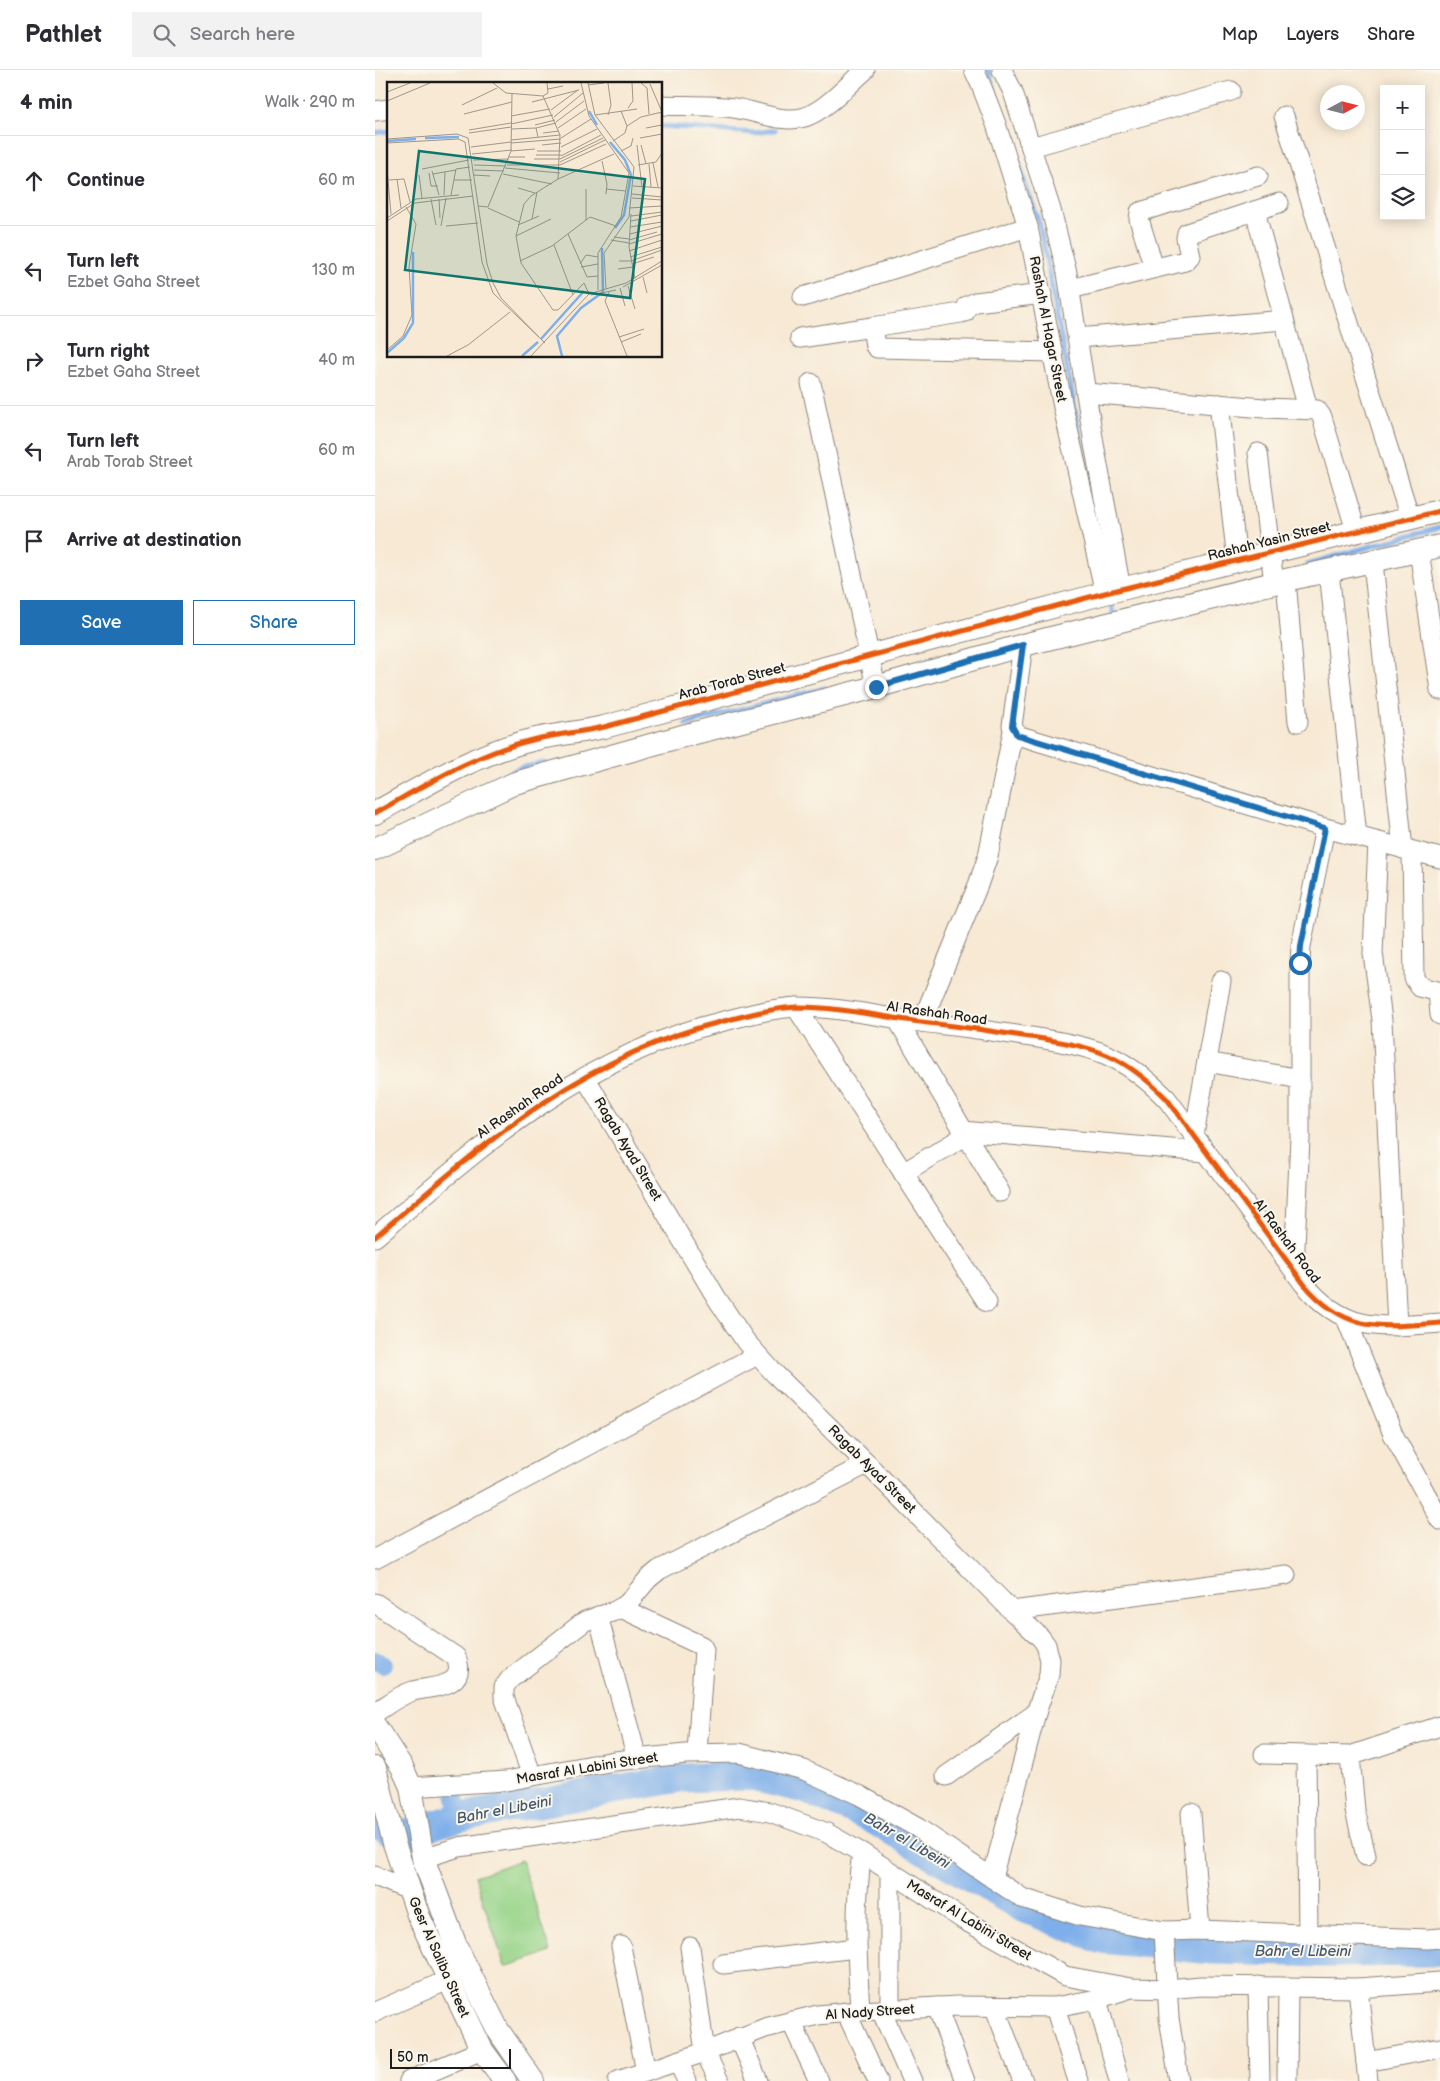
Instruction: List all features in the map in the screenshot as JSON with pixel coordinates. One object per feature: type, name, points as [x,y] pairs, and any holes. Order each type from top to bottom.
[{"type":"street","points":[[663,105],[721,107],[782,118],[798,118],[819,110],[865,70]]},
{"type":"street","name":"Rashah Al Hagar Street","points":[[974,70],[996,124],[1028,227],[1063,407],[1113,591]]},
{"type":"street","name":"Rashah Al Hagar Street","points":[[1002,70],[1013,92],[1060,242],[1078,338],[1113,591]]},
{"type":"street","points":[[1031,147],[1231,91]]},
{"type":"street","points":[[1284,116],[1410,518]]},
{"type":"street","points":[[1154,268],[1139,219],[1141,212],[1258,176]]},
{"type":"street","points":[[1070,289],[1188,260],[1190,256],[1186,238],[1187,233],[1279,203]]},
{"type":"street","points":[[1255,211],[1308,409]]},
{"type":"street","points":[[803,297],[1028,227]]},
{"type":"street","points":[[800,338],[961,314],[965,312],[967,306],[976,302],[1042,294]]},
{"type":"street","points":[[1078,338],[1284,320]]},
{"type":"street","points":[[872,327],[877,348],[1053,352]]},
{"type":"street","points":[[811,383],[873,671]]},
{"type":"street","points":[[1086,393],[1264,408],[1313,408],[1320,412],[1356,531]]},
{"type":"street","points":[[1219,404],[1237,560]]},
{"type":"street","points":[[1258,453],[1298,722]]},
{"type":"street","name":"Rashah Yasin Street","points":[[1152,598],[1237,560],[1275,571],[1356,531],[1440,511]]},
{"type":"street","points":[[1430,549],[1440,690]]},
{"type":"street","name":"Rashah Yasin Street","points":[[1113,591],[1152,598],[1275,571],[1329,571],[1430,549]]},
{"type":"street","points":[[1373,562],[1408,850],[1413,978],[1420,987],[1439,991],[1440,1014]]},
{"type":"street","points":[[1329,571],[1357,836]]},
{"type":"street","name":"Arab Torab Street","points":[[375,849],[515,783],[689,735],[1113,591]]},
{"type":"street","name":"Arab Torab Street","points":[[375,814],[434,781],[498,751],[535,739],[604,727],[873,671],[1023,645],[1152,598]]},
{"type":"street","points":[[922,1022],[978,886],[988,856],[1013,731],[1012,726],[1023,645]]},
{"type":"street","points":[[1013,731],[1017,735],[1325,828],[1440,858]]},
{"type":"street","points":[[1294,1268],[1300,1156],[1301,946],[1325,828]]},
{"type":"street","points":[[1378,842],[1373,953],[1383,1039],[1397,1326]]},
{"type":"street","points":[[1194,1135],[1221,981]]},
{"type":"street","points":[[796,1007],[987,1302]]},
{"type":"street","name":"Al Rashah Road","points":[[375,1237],[513,1122],[585,1077],[668,1036],[751,1014],[796,1007],[823,1008],[961,1026],[1083,1047],[1107,1055],[1129,1067],[1167,1099],[1316,1298],[1330,1310],[1346,1318],[1371,1325],[1397,1326],[1440,1323]]},
{"type":"street","points":[[897,1019],[1000,1192]]},
{"type":"street","points":[[1207,1062],[1300,1079]]},
{"type":"street","name":"Ragab Ayad Street","points":[[585,1077],[720,1303],[757,1355],[1041,1638],[1049,1652],[1049,1675],[1036,1714],[992,1878]]},
{"type":"street","points":[[903,1172],[964,1134],[1206,1152]]},
{"type":"street","points":[[1346,1318],[1393,1434],[1440,1520]]},
{"type":"street","points":[[375,1559],[757,1355]]},
{"type":"street","points":[[532,1776],[504,1697],[504,1687],[510,1679],[578,1627],[627,1604],[648,1578],[659,1570],[867,1464]]},
{"type":"street","points":[[1012,1611],[1286,1575]]},
{"type":"street","points":[[375,1604],[456,1657],[459,1665],[453,1680],[443,1685],[412,1692],[375,1713]]},
{"type":"street","points":[[621,1608],[702,1646],[697,1753]]},
{"type":"street","points":[[598,1616],[637,1758]]},
{"type":"street","points":[[946,1776],[1036,1714]]},
{"type":"street","name":"Gesr Al Saliba Street","points":[[375,1726],[402,1767],[413,1796],[423,1855],[456,1946],[498,2030],[533,2081]]},
{"type":"street","points":[[1264,1754],[1351,1756],[1440,1726]]},
{"type":"street","name":"Masraf Al Labini Street","points":[[413,1796],[614,1761],[697,1753],[739,1753],[804,1770],[859,1795],[917,1828],[1022,1898],[1080,1916],[1164,1931],[1200,1930],[1440,1938]]},
{"type":"street","points":[[1306,1755],[1308,1934]]},
{"type":"street","points":[[1351,1756],[1355,1810],[1366,1856]]},
{"type":"street","name":"Gesr Al Saliba Street","points":[[375,1768],[394,1843],[407,1884],[448,1980],[482,2050],[505,2081]]},
{"type":"street","name":"Masraf Al Labini Street","points":[[423,1855],[459,1847],[739,1807],[770,1812],[827,1834],[862,1852],[964,1920],[1065,1976],[1131,1988],[1168,1989],[1201,1986],[1358,1988],[1440,1982]]},
{"type":"street","points":[[1191,1813],[1200,1930]]},
{"type":"street","points":[[862,1852],[857,1884],[853,2011],[878,2081]]},
{"type":"street","points":[[890,1872],[886,2010],[912,2081]]},
{"type":"street","points":[[375,1876],[407,1884]]},
{"type":"street","points":[[1164,1931],[1169,2018],[1179,2081]]},
{"type":"street","points":[[621,1946],[646,2072]]},
{"type":"street","points":[[690,1947],[705,2052],[719,2081]]},
{"type":"street","points":[[723,1964],[856,1948]]},
{"type":"street","points":[[375,2012],[448,1980]]},
{"type":"street","points":[[1258,1986],[1260,2081]]},
{"type":"street","points":[[1287,2081],[1288,1987]]},
{"type":"street","name":"Al Nady Street","points":[[624,2080],[705,2052],[739,2037],[791,2021],[853,2011],[958,2006],[995,2008],[1055,2007],[1097,1999],[1131,1988]]},
{"type":"street","points":[[1358,1988],[1368,2081]]},
{"type":"street","points":[[1097,1999],[1119,2081]]},
{"type":"street","points":[[937,2007],[965,2081]]},
{"type":"street","points":[[1055,2007],[1078,2081]]},
{"type":"street","points":[[995,2008],[1023,2081]]},
{"type":"street","points":[[791,2021],[819,2081]]},
{"type":"street","points":[[739,2037],[758,2081]]},
{"type":"street","points":[[1366,2062],[1440,2048]]},
{"type":"street","points":[[409,2081],[482,2050]]},
{"type":"street","points":[[678,2061],[687,2081]]},
{"type":"green space","points":[[521,1860],[551,1952],[505,1967],[475,1876]]},
{"type":"waterway","points":[[988,70],[1040,226],[1083,452]]},
{"type":"waterway","points":[[663,126],[754,133],[775,130]]},
{"type":"waterway","points":[[375,133],[387,131]]},
{"type":"waterway","points":[[1308,564],[1440,527]]},
{"type":"waterway","points":[[1112,605],[1113,614]]},
{"type":"waterway","points":[[686,724],[825,688]]},
{"type":"waterway","points":[[488,783],[520,768],[545,763]]},
{"type":"waterway","points":[[375,1660],[383,1665]]},
{"type":"waterway","name":"Bahr el Libeini","points":[[375,1821],[396,1836],[460,1817],[680,1778],[748,1776],[805,1789],[870,1818],[1021,1907],[1100,1939],[1212,1950],[1324,1953],[1440,1952]]},
{"type":"waterway","points":[[455,1799],[460,1817]]},
{"type":"cycle path","points":[[375,813],[453,770],[515,745],[544,737],[604,727],[1105,593],[1440,511]]},
{"type":"cycle path","points":[[375,1237],[495,1137],[537,1107],[580,1080],[625,1056],[673,1036],[742,1016],[798,1007],[822,1008],[1044,1039],[1093,1050],[1115,1059],[1139,1074],[1167,1099],[1304,1284],[1319,1300],[1335,1312],[1366,1324],[1400,1326],[1440,1323]]},
{"type":"route","points":[[876,687],[1023,645],[1012,726],[1013,731],[1017,735],[1325,828],[1301,946],[1300,963]]}]
